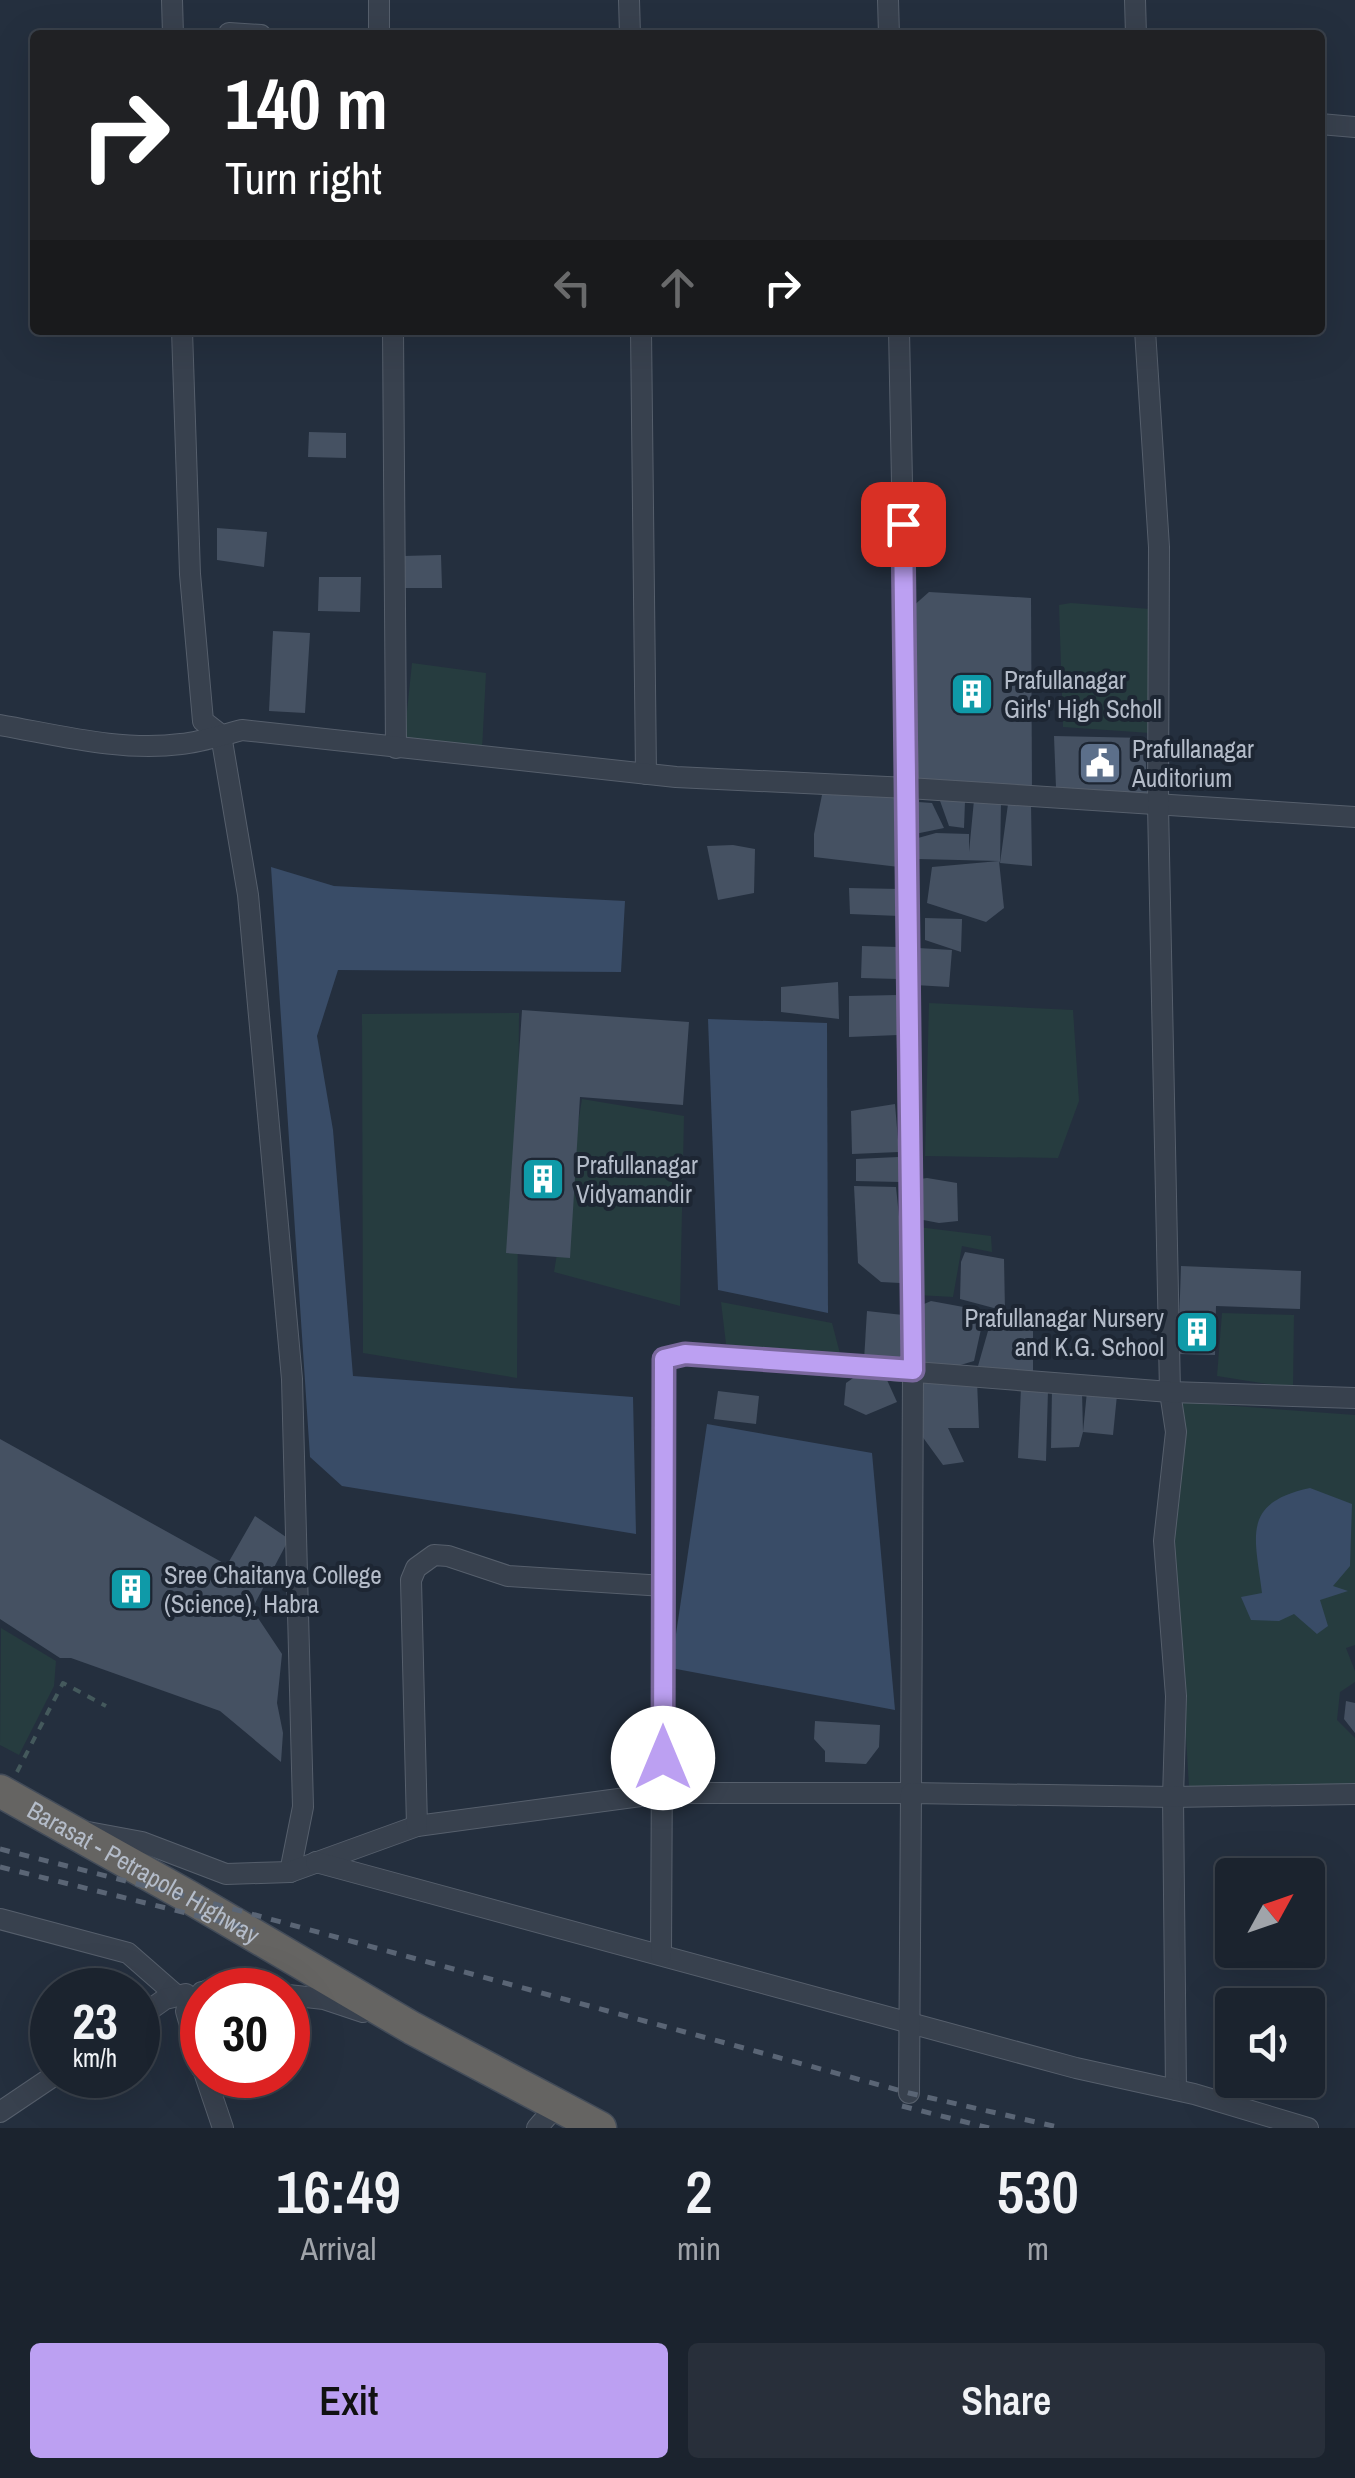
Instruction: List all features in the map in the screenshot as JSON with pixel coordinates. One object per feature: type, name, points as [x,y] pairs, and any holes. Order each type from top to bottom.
[{"type":"highway","name":"Barasat - Petrapole Highway","points":[[3,1792],[190,1896],[412,2028],[547,2116],[600,2128]]},
{"type":"street","points":[[172,0],[173,30]]},
{"type":"street","points":[[378,0],[379,30]]},
{"type":"street","points":[[629,0],[630,30]]},
{"type":"street","points":[[888,0],[889,30]]},
{"type":"street","points":[[1134,0],[1136,30]]},
{"type":"street","points":[[1325,124],[1355,126]]},
{"type":"street","points":[[182,335],[190,574],[204,720],[222,735],[248,896],[292,1379],[303,1808],[290,1872]]},
{"type":"street","points":[[393,335],[396,748]]},
{"type":"street","points":[[641,335],[646,774]]},
{"type":"street","points":[[898,335],[908,788],[913,1370],[909,2093]]},
{"type":"street","points":[[1145,335],[1158,547],[1158,805],[1170,1392],[1176,1432],[1164,1541],[1176,1696],[1176,2090]]},
{"type":"street","points":[[0,725],[89,741],[148,744],[180,744],[242,730],[646,774],[1355,816]]},
{"type":"street","points":[[662,1955],[664,1359],[685,1354],[1170,1392],[1355,1398]]},
{"type":"street","points":[[417,1826],[411,1580],[424,1559],[448,1556],[508,1576],[664,1586]]},
{"type":"street","points":[[66,1829],[142,1842],[226,1874],[290,1872],[417,1826],[663,1793],[1173,1797],[1355,1794]]},
{"type":"street","points":[[316,1862],[1308,2128]]},
{"type":"street","points":[[0,1919],[128,1953],[176,1995]]},
{"type":"street","points":[[160,2005],[180,1995]]},
{"type":"street","points":[[310,1997],[412,2028]]},
{"type":"street","points":[[0,2112],[30,2091]]},
{"type":"street","points":[[213,2098],[223,2128]]},
{"type":"path","points":[[3,1792],[63,1682],[106,1706]]},
{"type":"green space","points":[[1059,605],[1150,609],[1150,733],[1063,727]]},
{"type":"green space","points":[[412,663],[486,673],[482,750],[404,740]]},
{"type":"green space","points":[[929,1003],[1073,1010],[1079,1101],[1058,1158],[925,1156]]},
{"type":"green space","points":[[519,1013],[517,1378],[363,1353],[362,1014]]},
{"type":"green space","points":[[582,1099],[684,1116],[680,1306],[554,1272]]},
{"type":"green space","points":[[918,1227],[991,1236],[992,1252],[962,1246],[953,1297],[917,1295]]},
{"type":"green space","points":[[721,1302],[832,1323],[843,1365],[726,1344]]},
{"type":"green space","points":[[1222,1313],[1294,1315],[1293,1388],[1217,1376]]},
{"type":"green space","points":[[1180,1402],[1355,1415],[1355,1645],[1346,1648],[1355,1682],[1340,1692],[1337,1720],[1355,1738],[1355,1799],[1190,1802],[1174,1543],[1184,1442]]},
{"type":"green space","points":[[1,1628],[56,1661],[54,1686],[19,1755],[0,1745]]},
{"type":"water","points":[[271,867],[334,886],[625,901],[621,972],[338,970],[317,1036],[333,1130],[353,1376],[633,1397],[636,1534],[342,1486],[310,1457]]},
{"type":"water","points":[[708,1019],[827,1023],[828,1313],[718,1290]]},
{"type":"water","points":[[707,1424],[872,1453],[895,1710],[671,1668]]},
{"type":"water","points":[[1310,1488],[1352,1504],[1350,1566],[1333,1586],[1348,1591],[1320,1600],[1328,1626],[1317,1634],[1294,1614],[1279,1621],[1251,1620],[1241,1597],[1262,1593],[1256,1539],[1263,1513],[1288,1494]]},
{"type":"building","points":[[309,432],[346,433],[346,458],[308,457]]},
{"type":"building","points":[[217,528],[267,532],[264,567],[217,560]]},
{"type":"building","points":[[441,555],[442,588],[404,588],[403,556]]},
{"type":"building","points":[[319,577],[361,577],[360,612],[318,611]]},
{"type":"building","name":"Prafullanagar Girls' High Scholl","points":[[929,592],[1031,598],[1032,790],[914,780],[911,608]]},
{"type":"building","points":[[273,631],[310,633],[305,713],[269,711]]},
{"type":"building","name":"Prafullanagar Auditorium","points":[[1054,736],[1145,738],[1147,793],[1056,788]]},
{"type":"building","points":[[823,790],[899,797],[899,867],[814,857],[814,834]]},
{"type":"building","points":[[939,798],[965,801],[964,828],[949,826]]},
{"type":"building","points":[[974,800],[1001,801],[1000,863],[918,859],[918,838],[936,833],[969,834],[969,852]]},
{"type":"building","points":[[918,802],[932,803],[944,828],[915,834]]},
{"type":"building","points":[[1031,803],[1032,866],[1000,863],[1008,804]]},
{"type":"building","points":[[707,846],[755,849],[754,893],[718,900]]},
{"type":"building","points":[[999,861],[1004,908],[986,922],[927,903],[932,867]]},
{"type":"building","points":[[849,888],[900,889],[899,916],[850,914]]},
{"type":"building","points":[[925,918],[962,919],[961,952],[925,940]]},
{"type":"building","points":[[862,946],[898,947],[898,979],[861,978]]},
{"type":"building","points":[[918,948],[952,950],[949,987],[915,985]]},
{"type":"building","points":[[838,982],[839,1019],[781,1012],[781,987]]},
{"type":"building","points":[[898,995],[898,1035],[849,1037],[849,996]]},
{"type":"building","name":"Prafullanagar Vidyamandir","points":[[522,1010],[689,1022],[683,1105],[580,1097],[570,1258],[506,1253]]},
{"type":"building","points":[[895,1104],[899,1152],[852,1154],[851,1111]]},
{"type":"building","points":[[898,1157],[900,1182],[856,1181],[856,1159]]},
{"type":"building","points":[[920,1179],[957,1183],[958,1221],[918,1219],[916,1197]]},
{"type":"building","points":[[854,1186],[896,1187],[904,1266],[900,1283],[881,1282],[858,1263]]},
{"type":"building","points":[[965,1252],[1004,1259],[1005,1311],[960,1299]]},
{"type":"building","name":"Prafullanagar Nursery and K.G. School","points":[[1181,1266],[1301,1271],[1300,1309],[1216,1306],[1215,1355],[1178,1354]]},
{"type":"building","points":[[931,1301],[985,1311],[974,1361],[957,1366],[920,1364],[917,1307]]},
{"type":"building","points":[[867,1311],[903,1315],[903,1364],[864,1360]]},
{"type":"building","points":[[992,1317],[1033,1327],[1033,1376],[978,1366]]},
{"type":"building","points":[[856,1376],[887,1380],[897,1402],[866,1415],[844,1405],[846,1383]]},
{"type":"building","points":[[923,1377],[977,1381],[979,1428],[948,1428],[964,1462],[943,1465],[919,1432]]},
{"type":"building","points":[[1021,1387],[1048,1390],[1046,1461],[1018,1458]]},
{"type":"building","points":[[1052,1388],[1082,1391],[1083,1432],[1079,1447],[1051,1448]]},
{"type":"building","points":[[718,1391],[759,1396],[756,1424],[714,1419]]},
{"type":"building","points":[[1087,1391],[1117,1395],[1113,1435],[1083,1432]]},
{"type":"building","name":"Sree Chaitanya College (Science), Habra","points":[[0,1439],[227,1565],[255,1516],[289,1539],[252,1609],[282,1654],[277,1703],[283,1733],[281,1762],[220,1711],[71,1658],[60,1658],[0,1619]]},
{"type":"building","points":[[1346,1701],[1355,1703],[1355,1733],[1344,1719]]},
{"type":"building","points":[[815,1721],[880,1725],[879,1747],[866,1764],[825,1762],[825,1751],[814,1739]]},
{"type":"railway","points":[[0,1849],[909,2093],[1062,2128]]},
{"type":"railway","points":[[0,1867],[255,1930]]},
{"type":"railway","points":[[902,2106],[989,2128]]},
{"type":"place","name":"Prafullanagar Girls' High Scholl","points":[[972,694]]},
{"type":"place","name":"Prafullanagar Auditorium","points":[[1100,763]]},
{"type":"place","name":"Prafullanagar Vidyamandir","points":[[543,1179]]},
{"type":"place","name":"Prafullanagar Nursery and K.G. School","points":[[1197,1332]]},
{"type":"place","name":"Sree Chaitanya College (Science), Habra","points":[[131,1589]]},
{"type":"route","points":[[663,1758],[664,1359],[685,1354],[913,1370],[903,524]]}]
